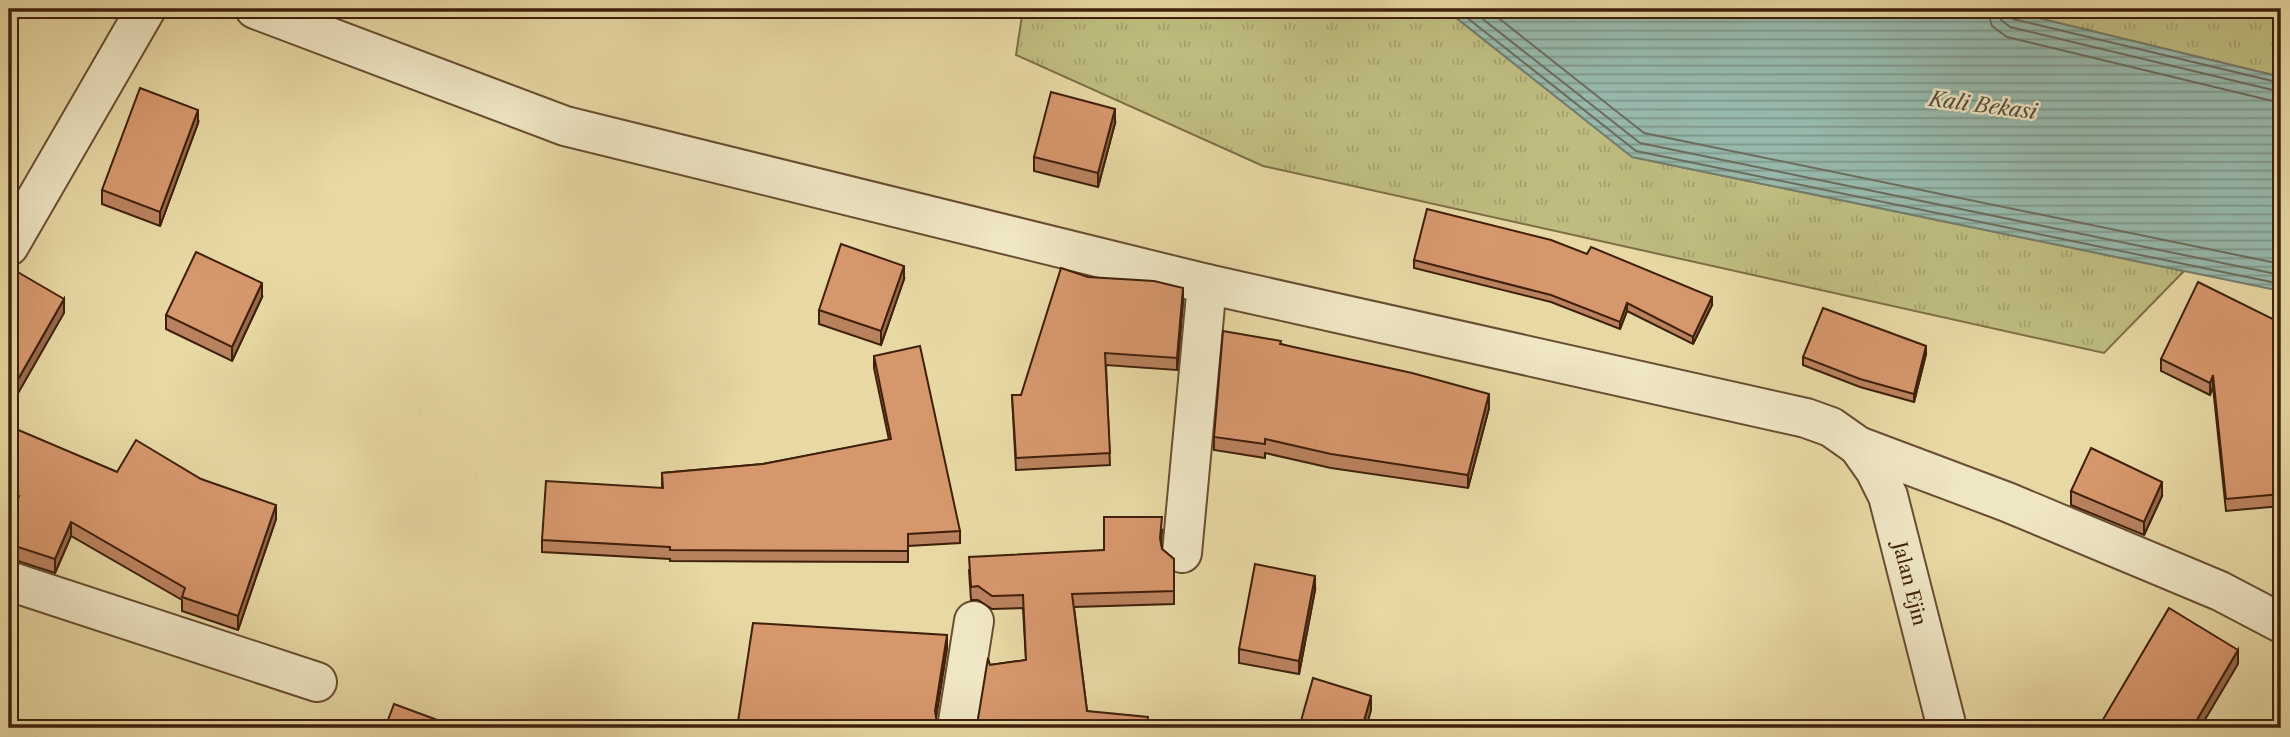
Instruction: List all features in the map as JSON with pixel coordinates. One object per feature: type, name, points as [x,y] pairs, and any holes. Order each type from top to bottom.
[{"type":"street","points":[[9,246],[146,9]]},
{"type":"street","points":[[255,9],[565,126],[1207,284],[1806,418],[1831,427],[1858,446],[2007,502],[2220,591],[2281,623]]},
{"type":"street","points":[[1182,553],[1207,284]]},
{"type":"street","name":"Jalan Ejin","points":[[1858,446],[1875,470],[1888,496],[1947,728]]},
{"type":"street","points":[[9,581],[317,682]]},
{"type":"street","points":[[957,728],[974,621]]},
{"type":"green space","points":[[1023,9],[1445,9],[1633,157],[2184,271],[2104,353],[1263,166],[1016,55]]},
{"type":"green space","points":[[2001,9],[2281,9],[2281,77]]},
{"type":"water","name":"Kali Bekasi","points":[[1445,9],[2001,9],[2281,77],[2281,291],[1632,157]]},
{"type":"building","points":[[140,88],[198,110],[160,212],[102,190]]},
{"type":"building","points":[[1051,92],[1115,109],[1098,173],[1034,157]]},
{"type":"building","points":[[1427,209],[1551,240],[1587,254],[1591,247],[1712,297],[1693,337],[1627,303],[1620,322],[1551,295],[1414,260]]},
{"type":"building","points":[[841,244],[904,266],[881,331],[819,310]]},
{"type":"building","points":[[196,252],[262,283],[232,347],[166,315]]},
{"type":"building","points":[[9,267],[64,299],[9,395]]},
{"type":"building","points":[[1061,268],[1088,277],[1154,281],[1183,288],[1177,358],[1105,353],[1110,453],[1016,458],[1012,395],[1021,395]]},
{"type":"building","points":[[2198,282],[2281,323],[2281,494],[2226,499],[2213,375],[2210,383],[2161,359]]},
{"type":"building","points":[[1823,308],[1926,346],[1914,394],[1860,379],[1803,357]]},
{"type":"building","points":[[1223,331],[1281,341],[1280,344],[1412,373],[1489,394],[1468,475],[1331,454],[1265,439],[1265,444],[1214,437]]},
{"type":"building","points":[[920,346],[960,531],[908,534],[908,551],[670,550],[670,547],[542,540],[546,481],[663,488],[662,473],[763,464],[891,439],[874,356]]},
{"type":"building","points":[[9,426],[117,472],[136,440],[201,479],[276,505],[238,616],[182,597],[185,588],[71,522],[55,559],[15,546],[9,547],[9,520],[19,496],[9,492]]},
{"type":"building","points":[[2091,448],[2162,482],[2144,522],[2071,491]]},
{"type":"building","points":[[1104,517],[1162,517],[1162,549],[1174,559],[1174,591],[1072,594],[1087,711],[1148,717],[1147,728],[974,728],[978,719],[988,658],[990,665],[1026,660],[1023,595],[992,596],[978,586],[971,587],[969,557],[1104,550]]},
{"type":"building","points":[[1255,564],[1315,576],[1299,661],[1239,649]]},
{"type":"building","points":[[2169,608],[2238,650],[2192,728],[2098,728]]},
{"type":"building","points":[[753,623],[947,635],[935,711],[937,723],[943,728],[737,728]]},
{"type":"building","points":[[1313,678],[1371,696],[1362,728],[1299,728]]},
{"type":"building","points":[[394,704],[459,728],[385,728]]}]
